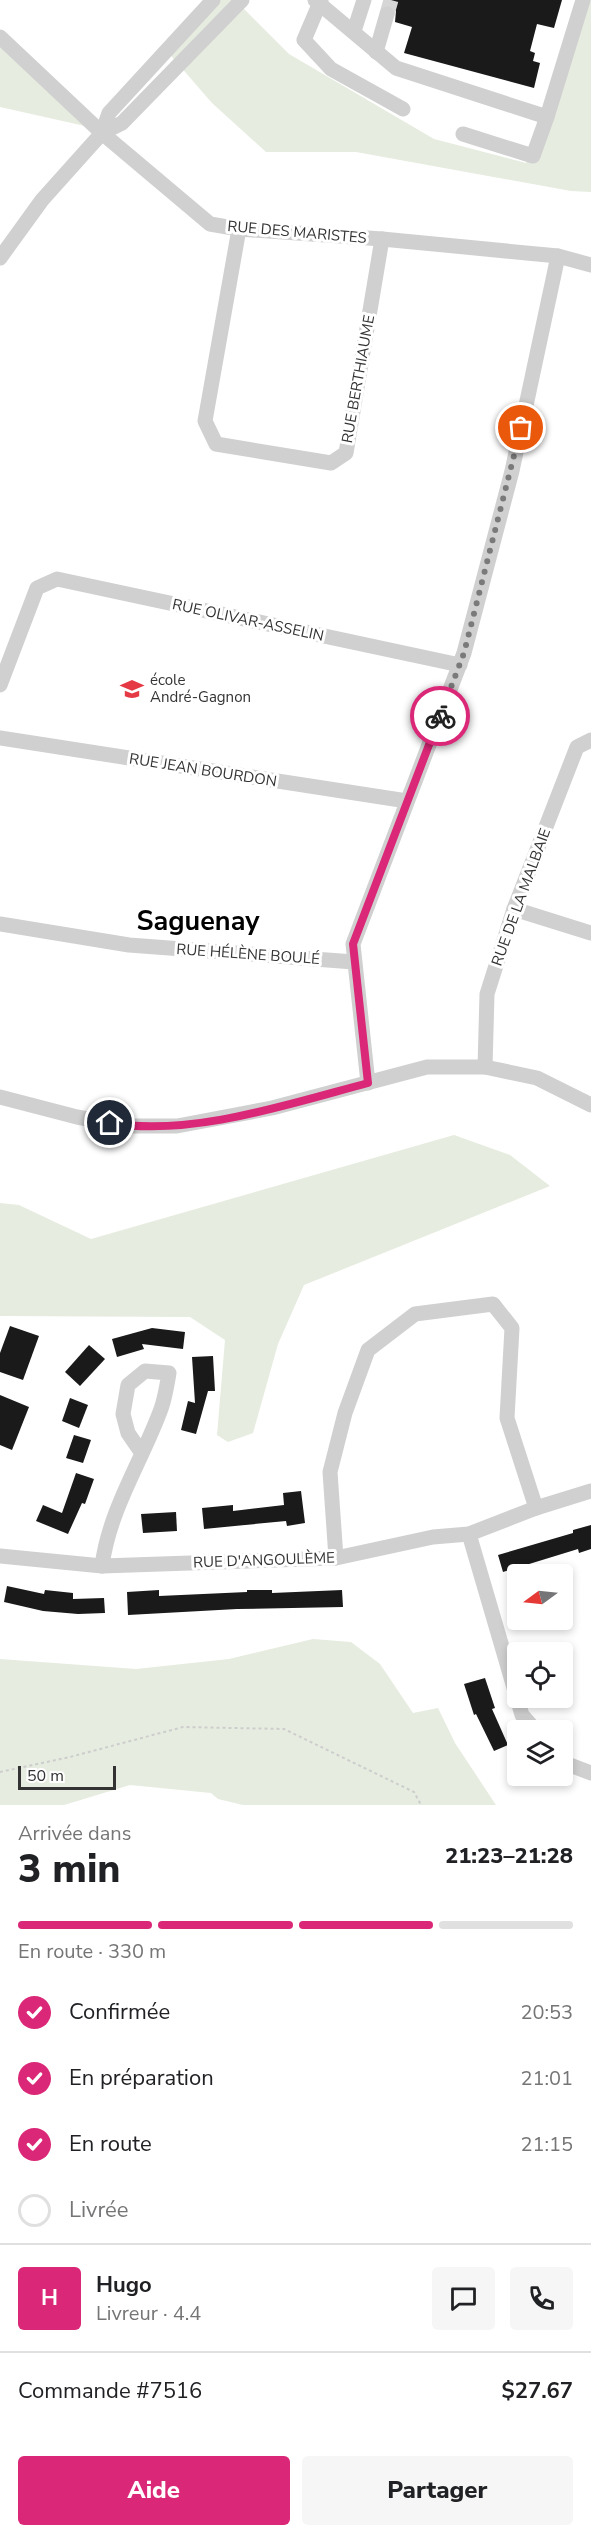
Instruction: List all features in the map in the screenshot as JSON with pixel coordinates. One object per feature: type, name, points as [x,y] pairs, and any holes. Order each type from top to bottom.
[{"type":"street","points":[[102,133],[109,113],[213,0]]},
{"type":"street","points":[[0,258],[42,200],[102,133],[122,123],[242,0]]},
{"type":"street","points":[[354,31],[364,0]]},
{"type":"street","points":[[463,134],[533,156],[583,0]]},
{"type":"street","points":[[403,109],[331,69],[304,40],[318,1],[396,69],[547,117]]},
{"type":"street","points":[[376,52],[387,14]]},
{"type":"street","name":"RUE DES MARISTES","points":[[0,37],[102,133],[210,224],[558,256],[591,265]]},
{"type":"street","name":"RUE BERTHIAUME","points":[[239,228],[205,421],[216,444],[331,463],[346,453],[382,239]]},
{"type":"street","points":[[368,1083],[353,944],[460,665],[512,471],[558,256]]},
{"type":"street","name":"RUE OLIVAR-ASSELIN","points":[[0,686],[37,588],[57,579],[460,665]]},
{"type":"street","name":"RUE JEAN BOURDON","points":[[0,738],[407,801]]},
{"type":"street","name":"RUE DE LA MALBAIE","points":[[485,1067],[487,994],[514,909],[577,747],[591,740]]},
{"type":"street","points":[[514,909],[591,933]]},
{"type":"street","name":"RUE HÉLÈNE BOULÉ","points":[[0,924],[129,945],[354,962]]},
{"type":"street","points":[[0,1097],[77,1117],[126,1126],[177,1126],[272,1108],[427,1067],[485,1067],[537,1078],[591,1105]]},
{"type":"street","points":[[336,1558],[330,1472],[345,1413],[368,1350],[415,1314],[493,1304],[512,1328],[507,1418],[536,1508]]},
{"type":"street","points":[[102,1566],[105,1545],[141,1452],[162,1407],[169,1373],[145,1371],[128,1385],[123,1414],[128,1433],[141,1452]]},
{"type":"street","name":"RUE D'ANGOULÈME","points":[[0,1556],[102,1566],[336,1558],[433,1538],[469,1534],[536,1508],[591,1491]]},
{"type":"street","points":[[469,1534],[522,1715],[526,1720]]},
{"type":"street","points":[[573,1766],[591,1773]]},
{"type":"path","points":[[0,1772],[70,1757],[183,1727],[284,1729],[414,1792],[420,1805]]},
{"type":"shaded area","points":[[213,0],[235,0],[289,54],[434,139],[526,163],[550,102],[581,0],[591,0],[591,192],[571,191],[356,152],[266,152],[212,103],[166,50]]},
{"type":"shaded area","points":[[0,44],[85,126],[0,107]]},
{"type":"shaded area","points":[[454,1135],[510,1155],[550,1186],[304,1285],[278,1344],[253,1433],[228,1442],[217,1435],[225,1340],[190,1317],[0,1316],[0,1203],[19,1205],[91,1239]]},
{"type":"shaded area","points":[[313,1639],[351,1642],[380,1664],[413,1713],[438,1708],[455,1743],[496,1805],[243,1805],[218,1799],[211,1793],[130,1785],[64,1805],[0,1805],[0,1659],[136,1669],[229,1659]]},
{"type":"building","points":[[386,0],[562,0],[554,28],[537,24],[530,51],[535,53],[533,61],[540,63],[534,88],[404,53],[412,27],[395,22],[396,11],[390,5],[385,4]]},
{"type":"building","points":[[10,1326],[39,1336],[23,1380],[0,1372],[0,1353]]},
{"type":"building","points":[[152,1328],[185,1332],[183,1349],[142,1344],[144,1349],[117,1357],[112,1339]]},
{"type":"building","points":[[89,1345],[105,1359],[80,1386],[65,1372]]},
{"type":"building","points":[[213,1356],[215,1391],[208,1391],[196,1434],[181,1430],[188,1401],[195,1403],[192,1357]]},
{"type":"building","points":[[0,1395],[29,1407],[12,1450],[0,1445]]},
{"type":"building","points":[[70,1398],[88,1405],[79,1428],[62,1421]]},
{"type":"building","points":[[74,1435],[91,1440],[83,1463],[66,1458]]},
{"type":"building","points":[[76,1473],[94,1479],[85,1504],[82,1503],[68,1534],[36,1521],[43,1505],[62,1513]]},
{"type":"building","points":[[301,1491],[305,1523],[287,1526],[286,1521],[204,1529],[202,1508],[233,1505],[233,1511],[284,1505],[283,1493]]},
{"type":"building","points":[[176,1512],[177,1531],[143,1533],[141,1514]]},
{"type":"building","points":[[591,1525],[591,1549],[579,1553],[578,1549],[529,1564],[507,1564],[507,1571],[503,1572],[498,1555],[573,1533],[573,1530]]},
{"type":"building","points":[[7,1586],[44,1594],[45,1590],[73,1593],[73,1599],[104,1598],[105,1613],[78,1614],[43,1611],[4,1602]]},
{"type":"building","points":[[159,1590],[159,1596],[247,1592],[247,1590],[272,1590],[272,1593],[342,1590],[343,1607],[237,1609],[128,1615],[127,1592]]},
{"type":"building","points":[[485,1678],[495,1708],[492,1709],[507,1745],[494,1751],[476,1714],[474,1715],[464,1684]]},
{"type":"tunnel","points":[[387,14],[391,0]]},
{"type":"way so far","points":[[440,716],[464,653],[512,471],[521,428]]},
{"type":"place","name":"école André-Gagnon","points":[[132,689]]},
{"type":"district","name":"Saguenay","points":[[198,921]]},
{"type":"route","points":[[110,1123],[126,1126],[177,1126],[272,1108],[368,1083],[353,944],[440,716]]}]
